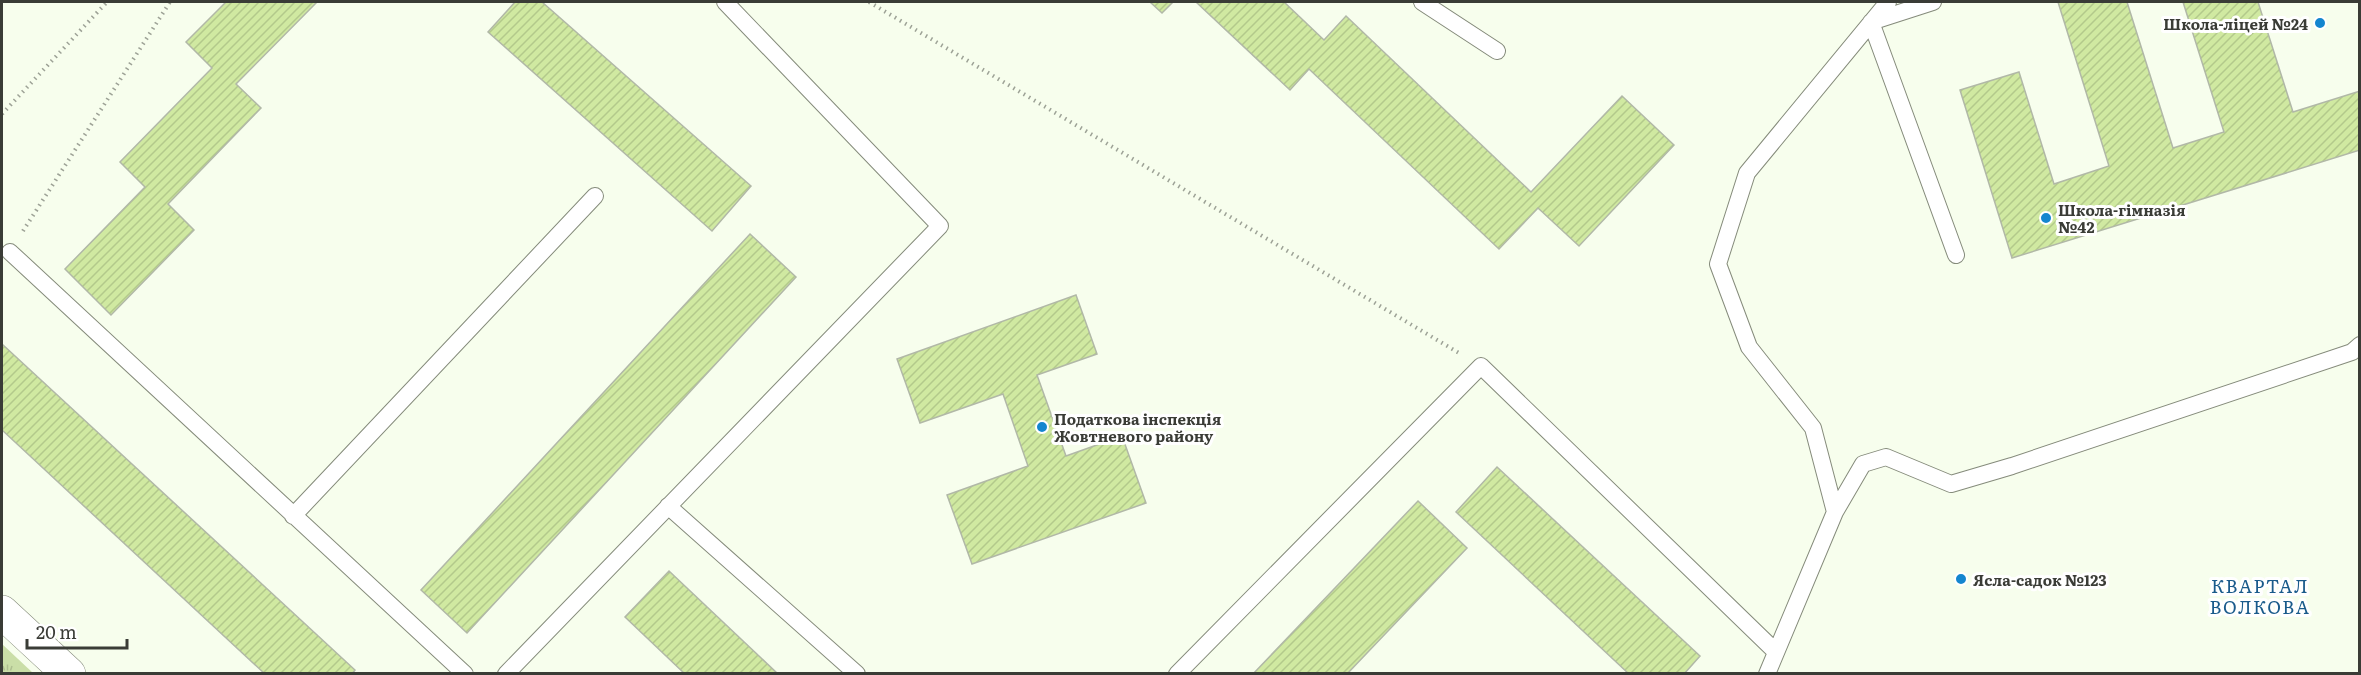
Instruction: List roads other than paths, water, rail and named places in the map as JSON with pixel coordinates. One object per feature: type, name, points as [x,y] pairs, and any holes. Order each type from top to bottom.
[{"type":"street","points":[[2,612],[69,674]]},
{"type":"lane","points":[[506,674],[940,226],[725,2]]},
{"type":"lane","points":[[1422,2],[1497,51]]},
{"type":"lane","points":[[1835,512],[1814,428],[1749,347],[1718,264],[1747,173],[1888,2]]},
{"type":"lane","points":[[1871,22],[1934,2]]},
{"type":"lane","points":[[1871,22],[1956,255]]},
{"type":"lane","points":[[293,516],[595,196]]},
{"type":"lane","points":[[10,252],[465,674]]},
{"type":"lane","points":[[1767,674],[1835,512],[1863,464],[1886,457],[1951,484],[2357,352]]},
{"type":"lane","points":[[1177,674],[1481,366],[1776,651]]},
{"type":"lane","points":[[668,506],[858,674]]},
{"type":"place","name":"Школа-ліцей №24","points":[[2320,23]]},
{"type":"place","name":"Школа-гімназія №42","points":[[2046,218]]},
{"type":"place","name":"Податкова інспекція Жовтневого району","points":[[1042,427]]},
{"type":"place","name":"Ясла-садок №123","points":[[1961,579]]},
{"type":"district","name":"КВАРТАЛ ВОЛКОВА","points":[[2260,595]]}]
